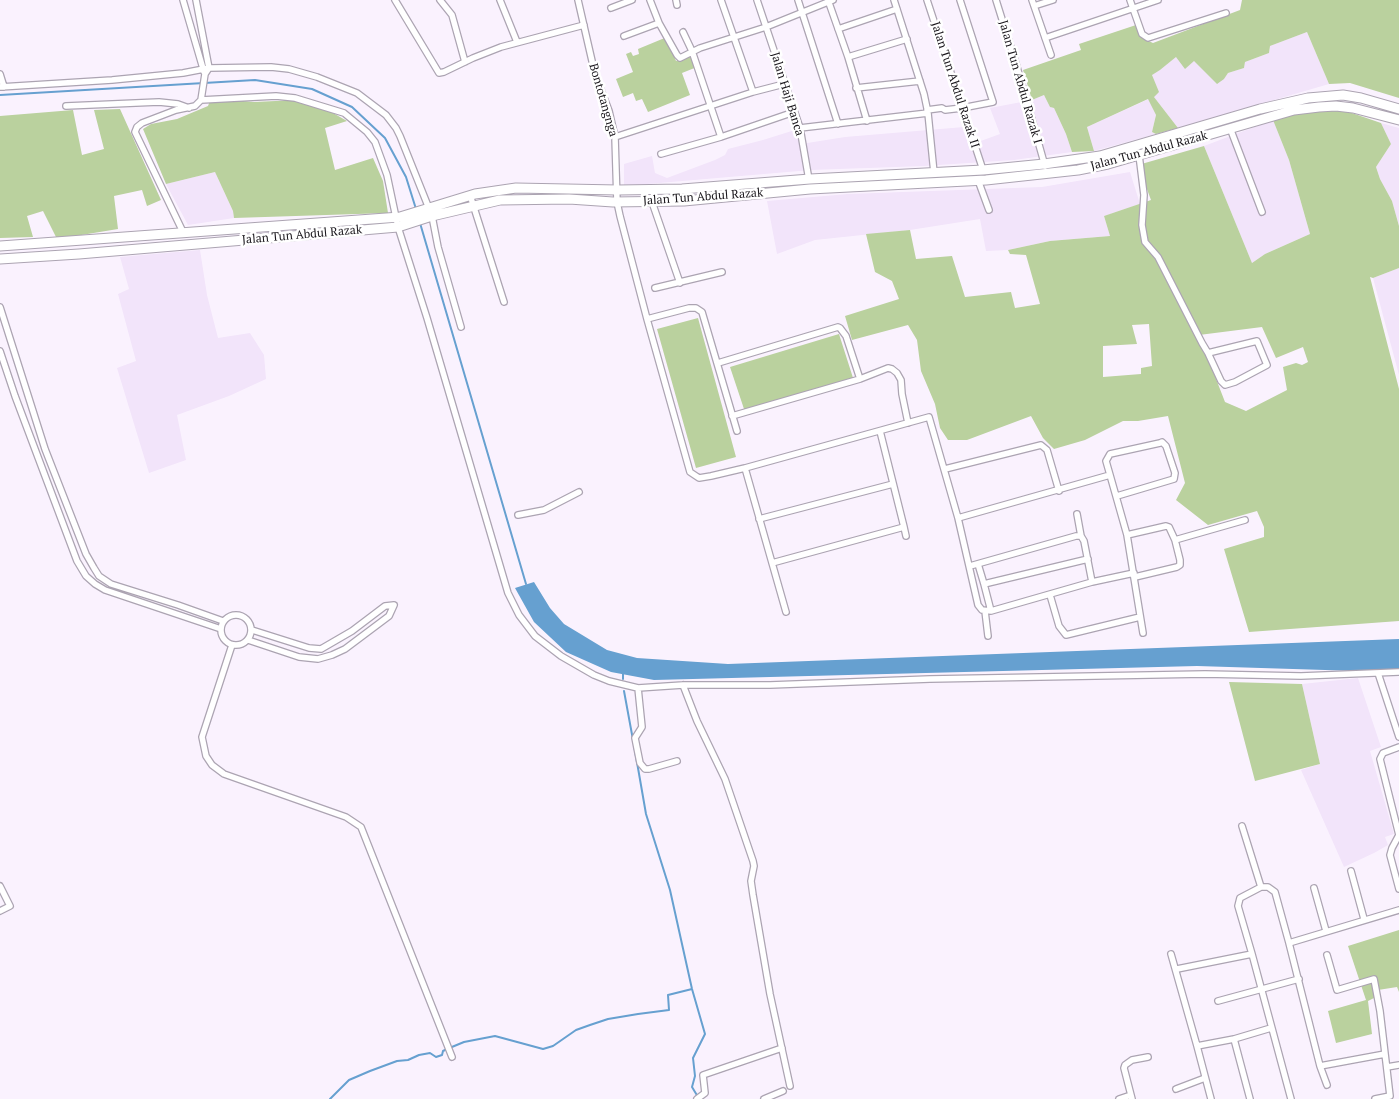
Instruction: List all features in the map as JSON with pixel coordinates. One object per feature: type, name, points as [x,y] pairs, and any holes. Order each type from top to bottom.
[{"type":"main road","name":"Jalan Tun Abdul Razak","points":[[429,212],[500,200],[569,198],[617,202],[684,201],[810,189],[978,180],[1100,156],[1260,109],[1308,98],[1343,95],[1399,109]]},
{"type":"main road","name":"Jalan Tun Abdul Razak","points":[[429,212],[470,195],[516,188],[682,189],[809,179],[983,170],[1097,167],[1294,110],[1336,106],[1353,108],[1399,120]]},
{"type":"main road","points":[[399,222],[429,212]]},
{"type":"main road","name":"Jalan Tun Abdul Razak","points":[[0,246],[183,232],[399,222]]},
{"type":"main road","name":"Jalan Tun Abdul Razak","points":[[0,259],[79,254],[399,222]]},
{"type":"street","points":[[396,0],[438,72],[444,72],[476,56],[517,42],[584,25]]},
{"type":"street","points":[[440,0],[452,15],[465,62]]},
{"type":"street","points":[[500,0],[517,42]]},
{"type":"street","name":"Bontotangnga","points":[[578,0],[595,74],[609,111],[615,138],[617,202],[647,319],[690,472],[699,478],[745,468],[929,417],[945,469]]},
{"type":"street","points":[[611,8],[632,0]]},
{"type":"street","points":[[650,0],[659,22],[679,57],[734,36],[766,27],[830,0],[866,121]]},
{"type":"street","points":[[721,0],[753,92]]},
{"type":"street","name":"Jalan Haji Banca","points":[[757,0],[800,128],[810,189]]},
{"type":"street","points":[[798,0],[838,124]]},
{"type":"street","points":[[894,0],[928,112],[934,173]]},
{"type":"street","name":"Jalan Tun Abdul Razak II","points":[[927,0],[983,170]]},
{"type":"street","points":[[800,128],[866,121],[928,112],[942,108],[945,110],[991,103],[994,100],[960,0]]},
{"type":"street","name":"Jalan Tun Abdul Razak I","points":[[996,0],[1046,168]]},
{"type":"street","points":[[1051,54],[1033,3],[1052,0]]},
{"type":"street","points":[[1130,0],[1142,34],[1148,38],[1226,13]]},
{"type":"street","points":[[1045,38],[1158,0]]},
{"type":"street","points":[[183,232],[135,132],[137,126],[142,123],[176,110],[195,106],[202,99],[204,73],[184,3],[196,2],[209,68]]},
{"type":"street","points":[[838,29],[897,9]]},
{"type":"street","points":[[624,36],[659,22]]},
{"type":"street","points":[[683,32],[692,52],[721,137]]},
{"type":"street","points":[[848,57],[907,39]]},
{"type":"street","points":[[0,74],[2,87],[204,73],[209,68],[280,68],[317,77],[357,93],[378,109],[396,128],[429,212],[461,327]]},
{"type":"street","points":[[856,88],[920,81]]},
{"type":"street","points":[[615,138],[753,92],[784,84]]},
{"type":"street","points":[[202,99],[276,96],[311,102],[344,114],[366,132],[374,142],[386,175],[512,604],[535,636],[561,656],[602,678],[638,688],[684,685],[770,685],[930,679],[1195,674],[1301,676],[1399,672]]},
{"type":"street","points":[[66,106],[159,102],[178,104],[188,108]]},
{"type":"street","points":[[661,154],[721,137],[794,112]]},
{"type":"street","points":[[1230,128],[1262,212]]},
{"type":"street","points":[[1139,155],[1144,194],[1142,225],[1145,242],[1158,257],[1221,381],[1225,385],[1235,382],[1267,366],[1257,341],[1208,353]]},
{"type":"street","points":[[978,180],[989,210]]},
{"type":"street","points":[[470,195],[504,302]]},
{"type":"street","points":[[652,202],[680,282]]},
{"type":"street","points":[[656,288],[722,272]]},
{"type":"street","points":[[0,307],[44,449],[86,554],[94,568],[100,576],[111,584],[178,604],[223,621]]},
{"type":"street","points":[[647,319],[689,308],[699,310],[704,316],[737,431]]},
{"type":"street","points":[[718,363],[838,327],[846,336],[860,380]]},
{"type":"street","points":[[0,351],[77,560],[86,576],[105,590],[221,629]]},
{"type":"street","points":[[732,416],[860,380],[888,368],[897,373],[901,380],[908,423]]},
{"type":"street","points":[[880,431],[906,536]]},
{"type":"street","points":[[1117,496],[1174,479],[1175,473],[1166,446],[1162,442],[1110,454],[1106,461],[1127,535],[1143,633]]},
{"type":"street","points":[[1059,490],[1047,450],[1041,445],[945,469],[980,608],[988,611],[1092,582],[1180,565],[1175,540],[1171,529],[1166,526],[1127,535]]},
{"type":"street","points":[[745,468],[786,612]]},
{"type":"street","points":[[958,518],[1110,475]]},
{"type":"street","points":[[759,519],[893,484]]},
{"type":"street","points":[[518,515],[544,510],[580,492]]},
{"type":"street","points":[[1077,514],[1092,582]]},
{"type":"street","points":[[1175,540],[1245,520]]},
{"type":"street","points":[[772,563],[904,527]]},
{"type":"street","points":[[970,566],[1081,536]]},
{"type":"street","points":[[984,584],[1088,559]]},
{"type":"street","points":[[978,564],[984,584],[988,611],[988,636]]},
{"type":"street","points":[[1050,595],[1059,626],[1064,634],[1068,636],[1140,617]]},
{"type":"street","points":[[248,640],[299,657],[318,659],[345,649],[389,616],[394,605],[385,606],[352,631],[321,649],[309,648],[252,630]]},
{"type":"street","points":[[241,615],[248,621],[252,630],[248,640],[240,646],[232,645],[225,641],[222,637],[221,629],[223,621],[231,616],[241,615]]},
{"type":"street","points":[[232,645],[202,737],[206,756],[212,765],[224,774],[346,817],[361,827],[452,1057]]},
{"type":"street","points":[[1378,673],[1399,737]]},
{"type":"street","points":[[684,685],[697,721],[725,779],[753,861],[751,881],[753,895],[770,994],[790,1086]]},
{"type":"street","points":[[638,688],[642,727],[635,738],[640,763],[645,769],[649,769],[677,761]]},
{"type":"street","points":[[1399,747],[1383,753],[1380,760],[1398,821],[1399,835],[1390,855],[1399,889]]},
{"type":"street","points":[[1242,826],[1261,887]]},
{"type":"street","points":[[1350,871],[1364,919]]},
{"type":"street","points":[[0,886],[10,906],[0,911]]},
{"type":"street","points":[[1291,1099],[1238,903],[1240,898],[1261,887],[1268,887],[1275,892],[1290,943],[1320,1066],[1327,1085]]},
{"type":"street","points":[[1314,888],[1326,931]]},
{"type":"street","points":[[1290,943],[1364,919],[1399,910]]},
{"type":"street","points":[[1171,954],[1211,1099]]},
{"type":"street","points":[[1176,969],[1252,954]]},
{"type":"street","points":[[1328,956],[1338,990],[1374,979],[1380,1011],[1390,1098],[1375,1099]]},
{"type":"street","points":[[1218,1001],[1299,979]]},
{"type":"street","points":[[1197,1046],[1234,1039],[1271,1028]]},
{"type":"street","points":[[1234,1039],[1250,1099]]},
{"type":"street","points":[[697,1099],[707,1096],[703,1075],[782,1048]]},
{"type":"street","points":[[1320,1066],[1385,1054]]},
{"type":"street","points":[[1119,1099],[1131,1097],[1125,1065],[1132,1060],[1148,1057]]},
{"type":"street","points":[[1387,1067],[1399,1065]]},
{"type":"street","points":[[1176,1089],[1205,1078]]},
{"type":"street","points":[[767,1098],[783,1091]]},
{"type":"shaded area","points":[[1307,32],[1329,84],[1178,128],[1154,97],[1152,74],[1176,57],[1194,61],[1224,79],[1228,73],[1244,68],[1245,62],[1269,53],[1270,46]]},
{"type":"shaded area","points":[[1044,95],[1050,107],[1054,108],[1072,152],[1014,160],[924,166],[811,170],[624,186],[624,164],[652,156],[655,173],[667,178],[715,160],[725,155],[728,149],[798,129],[801,144],[845,137],[964,127],[971,123],[978,142],[1000,134],[990,108],[1032,100]]},
{"type":"shaded area","points":[[1149,99],[1156,115],[1152,132],[1156,134],[1094,151],[1087,127]]},
{"type":"shaded area","points":[[1273,120],[1289,160],[1310,234],[1265,254],[1252,263],[1204,146]]},
{"type":"shaded area","points":[[1381,123],[1399,128],[1399,226],[1392,201],[1376,167],[1391,144]]},
{"type":"shaded area","points":[[215,172],[233,211],[234,218],[188,225],[166,184]]},
{"type":"shaded area","points":[[1130,172],[1140,204],[1104,216],[1110,236],[1050,241],[1008,250],[986,251],[980,219],[910,230],[815,240],[777,254],[767,201],[848,194],[1042,187]]},
{"type":"shaded area","points":[[200,250],[207,295],[218,338],[250,333],[264,355],[266,379],[229,396],[177,415],[186,460],[149,473],[117,368],[136,361],[118,294],[129,289],[120,257]]},
{"type":"shaded area","points":[[1399,268],[1399,375],[1373,278]]},
{"type":"shaded area","points":[[1358,678],[1381,747],[1370,751],[1394,834],[1385,837],[1388,845],[1344,867],[1301,770],[1320,764],[1302,684]]},
{"type":"green space","points":[[1242,0],[1399,0],[1399,98],[1350,83],[1329,84],[1307,32],[1270,46],[1269,53],[1245,62],[1244,68],[1228,73],[1217,84],[1194,61],[1185,69],[1176,57],[1152,75],[1159,92],[1154,97],[1178,128],[1156,134],[1152,132],[1156,115],[1148,99],[1087,127],[1094,151],[1072,152],[1054,108],[1050,107],[1044,95],[1032,100],[1023,70],[1081,50],[1079,44],[1136,25],[1142,38],[1153,43],[1240,10]]},
{"type":"green space","points":[[667,37],[676,61],[692,55],[697,67],[682,73],[690,95],[648,112],[642,99],[636,101],[633,93],[623,97],[616,79],[633,72],[626,54],[631,52],[633,56],[639,54],[638,49]]},
{"type":"green space","points":[[211,98],[254,102],[297,100],[326,109],[347,121],[325,128],[335,170],[373,158],[383,181],[388,213],[234,218],[233,211],[215,172],[166,184],[143,129],[151,124],[177,119],[208,106]]},
{"type":"green space","points":[[120,109],[161,200],[147,206],[142,190],[114,196],[118,229],[57,239],[43,211],[27,216],[33,237],[0,238],[0,116],[73,110],[82,155],[104,149],[94,110]]},
{"type":"green space","points":[[1314,109],[1346,111],[1381,123],[1391,144],[1376,167],[1392,201],[1399,226],[1399,268],[1373,278],[1370,277],[1399,389],[1399,621],[1249,632],[1224,549],[1264,537],[1264,527],[1257,511],[1208,525],[1176,500],[1185,483],[1168,416],[1138,421],[1123,421],[1085,440],[1054,449],[1043,438],[1031,416],[967,440],[948,440],[940,428],[935,404],[921,371],[917,340],[908,325],[852,340],[845,316],[899,299],[892,281],[875,272],[866,234],[910,230],[916,259],[952,256],[965,297],[1011,292],[1015,308],[1040,304],[1026,255],[1010,254],[1008,250],[1050,241],[1110,236],[1104,216],[1151,200],[1138,165],[1204,146],[1252,263],[1265,254],[1310,234],[1289,160],[1273,120]],"holes":[[[1149,324],[1152,366],[1141,368],[1141,374],[1103,377],[1103,346],[1137,344],[1132,325]],[[1262,327],[1276,358],[1303,347],[1308,362],[1302,365],[1296,363],[1283,367],[1287,390],[1246,411],[1225,402],[1199,335]]]},
{"type":"green space","points":[[698,318],[736,457],[696,468],[657,329]]},
{"type":"green space","points":[[839,334],[854,381],[745,412],[730,367]]},
{"type":"green space","points":[[1229,682],[1302,684],[1320,764],[1255,781]]},
{"type":"green space","points":[[1399,930],[1399,992],[1397,987],[1378,990],[1378,996],[1368,1001],[1372,1034],[1336,1043],[1328,1011],[1366,1000],[1348,946]]},
{"type":"water","points":[[534,582],[550,608],[564,624],[607,650],[637,658],[728,664],[1399,639],[1399,669],[1357,671],[1197,666],[654,680],[611,672],[566,652],[534,622],[515,588]]},
{"type":"waterway","points":[[0,95],[255,80],[312,89],[352,107],[385,138],[406,177],[416,209]]},
{"type":"waterway","points":[[420,223],[526,584]]},
{"type":"waterway","points":[[623,674],[623,679]]},
{"type":"waterway","points":[[624,691],[633,740]]},
{"type":"waterway","points":[[634,745],[646,814],[670,890],[692,989],[705,1034],[693,1058],[695,1076],[692,1087],[698,1097]]},
{"type":"waterway","points":[[330,1099],[349,1080],[397,1061],[408,1060],[430,1053],[436,1057],[442,1055],[443,1051],[464,1042],[495,1036],[543,1049],[553,1046],[576,1030],[608,1019],[669,1010],[668,995],[692,989]]}]
